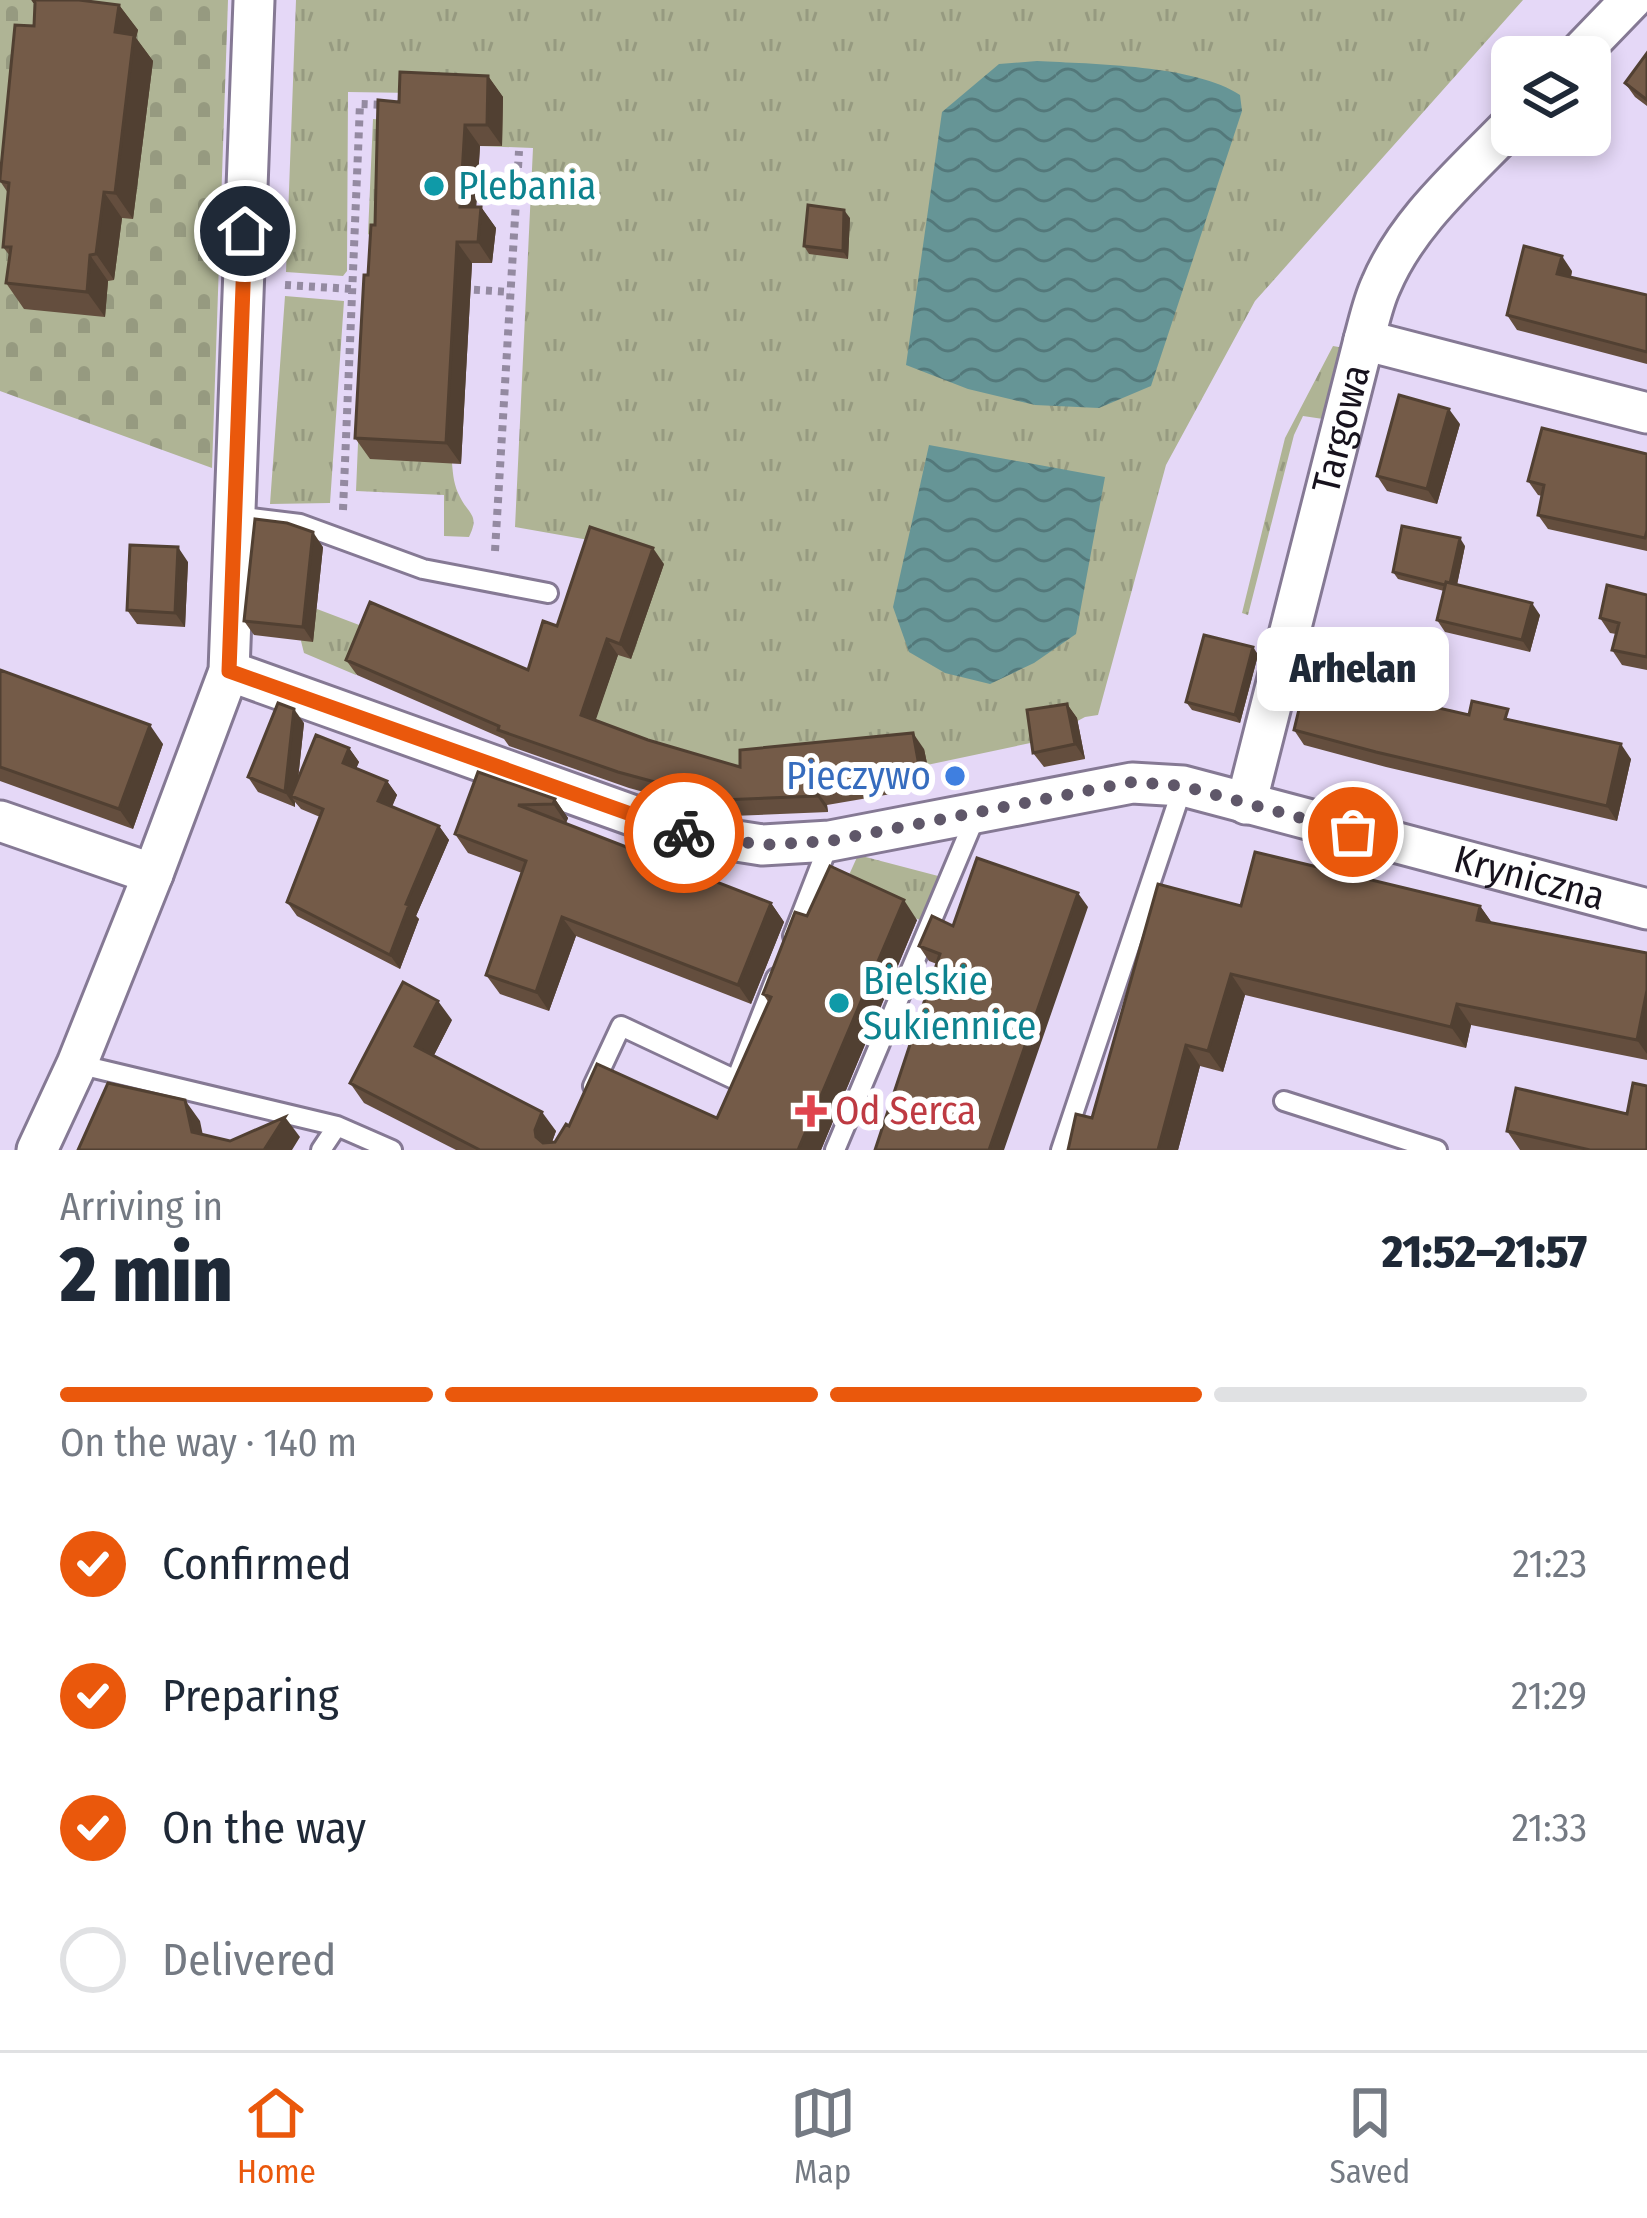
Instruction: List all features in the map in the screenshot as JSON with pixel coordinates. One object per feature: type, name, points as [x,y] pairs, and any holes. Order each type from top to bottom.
[{"type":"street","points":[[37,1150],[77,1064],[229,671],[254,0]]},
{"type":"street","points":[[1596,36],[1631,0]]},
{"type":"street","points":[[1364,340],[1380,286],[1400,249],[1430,208],[1491,146]]},
{"type":"street","name":"Targowa","points":[[1246,804],[1364,340],[1647,413]]},
{"type":"street","name":"Kryniczna","points":[[229,671],[679,832],[762,845],[830,841],[1132,782],[1183,786],[1647,909]]},
{"type":"street","points":[[0,821],[153,874]]},
{"type":"lane","points":[[235,516],[301,524],[423,569],[548,593]]},
{"type":"lane","points":[[1061,1150],[1183,786]]},
{"type":"lane","points":[[835,1150],[977,813]]},
{"type":"lane","points":[[788,946],[830,841]]},
{"type":"lane","points":[[582,1109],[621,1026],[736,1080],[780,969]]},
{"type":"lane","points":[[77,1064],[337,1126],[392,1150]]},
{"type":"lane","points":[[1284,1101],[1437,1150]]},
{"type":"lane","points":[[321,1150],[337,1126]]},
{"type":"path","points":[[342,540],[360,104],[396,106]]},
{"type":"path","points":[[493,582],[519,151]]},
{"type":"path","points":[[285,285],[352,289]]},
{"type":"path","points":[[443,287],[510,292]]},
{"type":"green space","points":[[0,0],[228,0],[212,468],[0,391]]},
{"type":"green space","points":[[296,0],[1523,0],[1255,301],[1166,465],[1098,715],[1040,741],[927,765],[751,785],[539,725],[600,542],[515,527],[533,148],[479,146],[385,246],[368,234],[373,119],[413,122],[413,93],[348,92],[347,271],[343,276],[286,272]]},
{"type":"green space","points":[[285,296],[344,301],[330,503],[270,504]]},
{"type":"green space","points":[[363,325],[452,463],[456,489],[473,519],[469,537],[444,536],[444,495],[356,491]]},
{"type":"green space","points":[[1333,346],[1350,349],[1330,420],[1303,416],[1294,435],[1248,615],[1242,613],[1285,438]]},
{"type":"green space","points":[[317,609],[375,631],[356,675],[304,653],[301,641]]},
{"type":"green space","points":[[858,855],[942,877],[924,922],[844,886]]},
{"type":"water","points":[[1037,61],[1171,72],[1240,95],[1242,111],[1151,386],[1099,408],[1035,405],[968,389],[906,365],[942,112],[999,64]]},
{"type":"water","points":[[929,445],[1105,477],[1076,634],[1034,663],[990,684],[945,673],[909,652],[893,607]]},
{"type":"building","points":[[33,0],[119,5],[115,32],[134,35],[115,193],[104,192],[87,292],[6,283],[11,247],[3,247],[9,183],[0,178],[15,25],[34,26]]},
{"type":"building","points":[[1647,53],[1647,100],[1625,83]]},
{"type":"building","points":[[400,72],[488,76],[487,125],[465,125],[460,207],[481,207],[478,242],[457,242],[446,443],[355,438],[364,275],[368,275],[371,225],[375,225],[378,100],[399,102]]},
{"type":"building","points":[[808,205],[844,210],[843,251],[804,246]]},
{"type":"building","points":[[1524,246],[1562,256],[1557,274],[1647,295],[1647,352],[1507,315]]},
{"type":"building","points":[[1399,395],[1449,409],[1427,489],[1377,476]]},
{"type":"building","points":[[1542,428],[1647,454],[1645,538],[1538,515],[1544,485],[1528,481]]},
{"type":"building","points":[[255,519],[313,532],[303,627],[244,621]]},
{"type":"building","points":[[1402,526],[1460,538],[1450,583],[1393,572]]},
{"type":"building","points":[[590,527],[653,548],[620,644],[607,639],[581,715],[740,767],[740,750],[913,733],[920,771],[816,790],[817,796],[721,800],[618,772],[498,730],[499,726],[346,660],[370,602],[528,670],[543,621],[557,626]]},
{"type":"building","points":[[130,545],[178,547],[175,613],[127,610]]},
{"type":"building","points":[[1446,582],[1532,603],[1522,640],[1437,620]]},
{"type":"building","points":[[1607,585],[1647,595],[1647,657],[1612,650],[1619,623],[1600,618]]},
{"type":"building","points":[[1204,635],[1253,647],[1235,715],[1186,702]]},
{"type":"building","points":[[0,670],[150,725],[119,809],[0,767]]},
{"type":"building","points":[[1326,673],[1388,690],[1386,696],[1469,715],[1472,701],[1508,709],[1505,719],[1621,744],[1607,806],[1294,730],[1302,697],[1318,701]]},
{"type":"building","points":[[278,703],[294,709],[285,792],[248,777]]},
{"type":"building","points":[[1067,704],[1075,744],[1033,753],[1027,710]]},
{"type":"building","points":[[316,735],[349,748],[343,763],[387,781],[378,801],[439,826],[390,955],[287,902],[323,809],[291,796]]},
{"type":"building","points":[[478,772],[555,799],[553,804],[518,805],[771,903],[738,985],[562,917],[536,992],[486,975],[526,861],[455,834]]},
{"type":"building","points":[[1255,852],[1480,906],[1477,920],[1647,953],[1647,990],[1637,1040],[1457,1004],[1451,1027],[1231,974],[1208,1051],[1186,1045],[1158,1150],[1068,1150],[1076,1114],[1092,1118],[1158,884],[1241,906]]},
{"type":"building","points":[[977,858],[1078,893],[989,1150],[875,1150],[940,954],[919,946],[932,916],[953,926]]},
{"type":"building","points":[[830,866],[904,900],[798,1150],[480,1150],[350,1083],[403,982],[438,1001],[415,1046],[542,1112],[535,1130],[543,1143],[555,1142],[569,1126],[597,1064],[717,1118],[771,997],[763,994],[795,912],[807,916]]},
{"type":"building","points":[[108,1083],[185,1100],[192,1132],[230,1141],[285,1117],[264,1150],[78,1150]]},
{"type":"building","points":[[1633,1083],[1647,1086],[1647,1150],[1590,1150],[1507,1131],[1516,1088],[1627,1114]]},
{"type":"way so far","points":[[684,833],[762,845],[830,841],[1132,782],[1183,786],[1353,832]]},
{"type":"place","name":"Plebania","points":[[434,186]]},
{"type":"place","name":"Pieczywo","points":[[955,776]]},
{"type":"place","name":"Arhelan","points":[[1353,832]]},
{"type":"place","name":"Bielskie Sukiennice","points":[[839,1003]]},
{"type":"place","name":"Od Serca","points":[[811,1111]]},
{"type":"route","points":[[245,231],[229,671],[684,833]]}]
